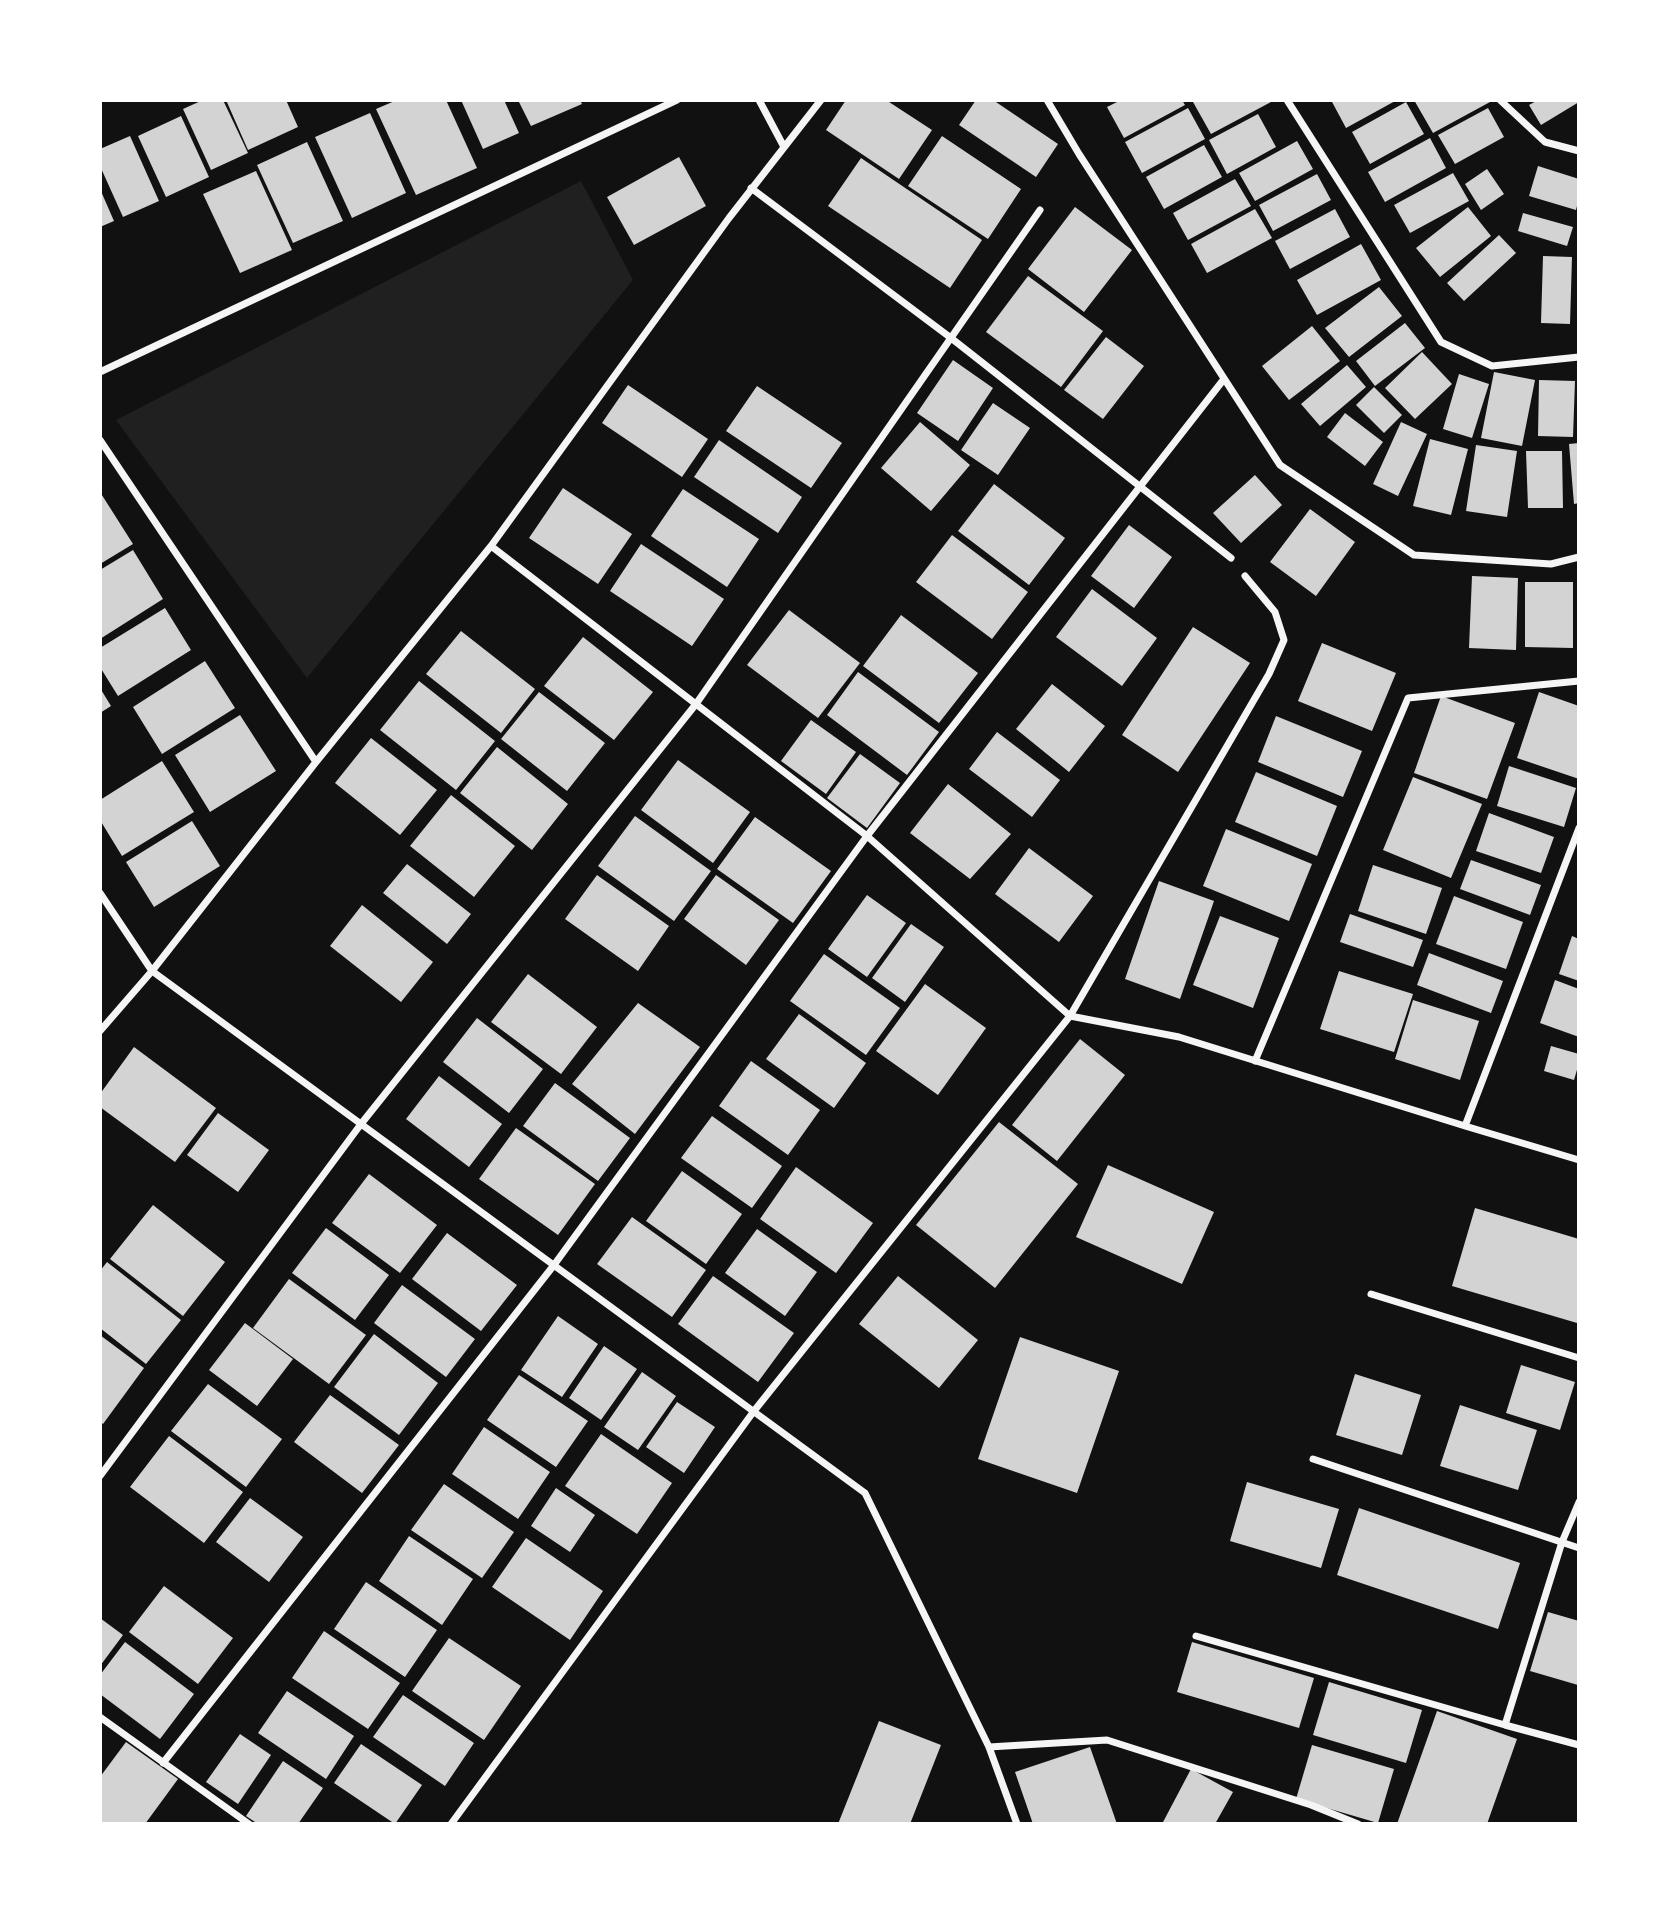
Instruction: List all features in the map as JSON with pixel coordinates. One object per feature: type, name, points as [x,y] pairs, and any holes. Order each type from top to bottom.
[{"type":"street","points":[[100,372],[677,100]]},
{"type":"street","points":[[760,100],[784,148]]},
{"type":"street","points":[[100,1031],[152,971],[316,762],[491,546],[751,188],[821,100]]},
{"type":"street","points":[[1047,100],[1086,166],[1280,465],[1414,555],[1551,564],[1579,557]]},
{"type":"street","points":[[1287,100],[1441,341],[1492,366],[1579,357]]},
{"type":"street","points":[[1500,100],[1545,142],[1579,151]]},
{"type":"street","points":[[751,188],[951,338],[1231,558]]},
{"type":"street","points":[[100,1476],[361,1124],[696,704],[1040,211]]},
{"type":"street","points":[[163,1763],[554,1265],[867,836],[1224,379]]},
{"type":"street","points":[[100,440],[316,762]]},
{"type":"street","points":[[491,546],[867,836],[1070,1016],[1179,1037],[1579,1160]]},
{"type":"street","points":[[451,1824],[754,1411],[1070,1016],[1269,674],[1284,640],[1275,612],[1245,576]]},
{"type":"street","points":[[1255,1061],[1408,698],[1579,681]]},
{"type":"street","points":[[1465,1126],[1579,828]]},
{"type":"street","points":[[100,892],[152,971],[865,1493],[989,1747],[1017,1824]]},
{"type":"street","points":[[1371,1294],[1579,1358]]},
{"type":"street","points":[[1313,1459],[1579,1548]]},
{"type":"street","points":[[1505,1725],[1562,1542],[1579,1502]]},
{"type":"street","points":[[1196,1636],[1579,1745]]},
{"type":"street","points":[[100,1717],[249,1824]]},
{"type":"street","points":[[989,1747],[1107,1740],[1311,1805],[1358,1824]]},
{"type":"shaded area","points":[[581,181],[633,280],[307,678],[116,420]]},
{"type":"building","points":[[203,100],[223,100],[248,153],[211,170],[183,109]]},
{"type":"building","points":[[226,100],[286,100],[298,127],[248,150]]},
{"type":"building","points":[[397,100],[446,100],[477,168],[416,195],[376,109]]},
{"type":"building","points":[[461,100],[504,100],[519,133],[483,149]]},
{"type":"building","points":[[518,100],[580,100],[582,104],[531,126]]},
{"type":"building","points":[[846,100],[886,100],[932,130],[899,179],[826,130]]},
{"type":"building","points":[[976,100],[993,100],[1058,144],[1036,177],[959,125]]},
{"type":"building","points":[[1121,100],[1182,100],[1185,105],[1124,138],[1107,107]]},
{"type":"building","points":[[1331,100],[1397,100],[1346,128]]},
{"type":"building","points":[[1414,100],[1489,100],[1490,102],[1433,133]]},
{"type":"building","points":[[1538,100],[1579,102],[1541,125],[1529,105]]},
{"type":"building","points":[[1193,102],[1271,102],[1211,134]]},
{"type":"building","points":[[1406,102],[1424,134],[1370,164],[1352,132]]},
{"type":"building","points":[[1188,108],[1205,139],[1142,173],[1125,142]]},
{"type":"building","points":[[1488,108],[1504,137],[1455,164],[1438,135]]},
{"type":"building","points":[[370,113],[406,193],[352,218],[315,137]]},
{"type":"building","points":[[1258,114],[1276,147],[1227,174],[1209,140]]},
{"type":"building","points":[[181,116],[209,177],[166,197],[138,136]]},
{"type":"building","points":[[130,136],[159,201],[123,217],[100,166],[100,149]]},
{"type":"building","points":[[942,136],[1021,189],[988,239],[908,186]]},
{"type":"building","points":[[1430,138],[1446,168],[1385,202],[1368,172]]},
{"type":"building","points":[[1297,141],[1313,169],[1255,201],[1239,173]]},
{"type":"building","points":[[307,142],[343,221],[293,243],[257,165]]},
{"type":"building","points":[[1204,145],[1222,177],[1164,209],[1146,177]]},
{"type":"building","points":[[679,157],[706,206],[634,245],[607,197]]},
{"type":"building","points":[[861,158],[982,240],[950,288],[828,206]]},
{"type":"building","points":[[1538,166],[1579,179],[1576,210],[1529,196]]},
{"type":"building","points":[[1487,169],[1504,194],[1481,210],[1465,184]]},
{"type":"building","points":[[256,171],[292,250],[240,273],[203,194]]},
{"type":"building","points":[[1453,173],[1469,201],[1410,233],[1394,205]]},
{"type":"building","points":[[1317,174],[1331,200],[1273,231],[1259,205]]},
{"type":"building","points":[[1235,179],[1251,206],[1188,240],[1173,213]]},
{"type":"building","points":[[100,189],[114,221],[100,227]]},
{"type":"building","points":[[1075,207],[1132,250],[1084,312],[1028,269]]},
{"type":"building","points":[[1468,207],[1491,236],[1440,277],[1416,248]]},
{"type":"building","points":[[1255,209],[1272,238],[1207,273],[1191,244]]},
{"type":"building","points":[[1335,209],[1350,237],[1290,269],[1275,241]]},
{"type":"building","points":[[1523,213],[1573,227],[1567,246],[1518,231]]},
{"type":"building","points":[[1499,235],[1516,253],[1464,301],[1447,283]]},
{"type":"building","points":[[1361,244],[1381,280],[1317,315],[1297,280]]},
{"type":"building","points":[[1543,256],[1572,257],[1570,324],[1541,323]]},
{"type":"building","points":[[1028,276],[1103,331],[1061,387],[986,332]]},
{"type":"building","points":[[1379,287],[1402,316],[1349,357],[1325,328]]},
{"type":"building","points":[[1405,323],[1425,348],[1375,386],[1356,361]]},
{"type":"building","points":[[1312,326],[1340,361],[1289,400],[1262,366]]},
{"type":"building","points":[[1106,337],[1144,366],[1103,419],[1064,390]]},
{"type":"building","points":[[1422,352],[1452,384],[1415,419],[1385,388]]},
{"type":"building","points":[[953,360],[993,388],[958,441],[917,413]]},
{"type":"building","points":[[1347,365],[1366,387],[1320,426],[1301,404]]},
{"type":"building","points":[[1494,372],[1535,380],[1522,446],[1481,438]]},
{"type":"building","points":[[1459,374],[1489,384],[1472,438],[1443,429]]},
{"type":"building","points":[[1539,380],[1575,381],[1573,437],[1538,436]]},
{"type":"building","points":[[628,385],[708,439],[682,477],[602,423]]},
{"type":"building","points":[[757,386],[842,443],[811,488],[726,431]]},
{"type":"building","points":[[1374,387],[1402,415],[1384,433],[1356,405]]},
{"type":"building","points":[[993,403],[1030,428],[998,475],[961,450]]},
{"type":"building","points":[[1345,413],[1383,442],[1365,466],[1327,437]]},
{"type":"building","points":[[920,422],[970,465],[931,511],[881,468]]},
{"type":"building","points":[[1401,422],[1427,434],[1398,496],[1373,484]]},
{"type":"building","points":[[1430,439],[1468,449],[1451,515],[1413,506]]},
{"type":"building","points":[[719,440],[802,497],[778,533],[694,477]]},
{"type":"building","points":[[1579,443],[1579,503],[1574,504],[1569,444]]},
{"type":"building","points":[[1476,445],[1517,451],[1507,517],[1466,511]]},
{"type":"building","points":[[1526,451],[1562,451],[1563,508],[1528,508]]},
{"type":"building","points":[[1255,475],[1282,505],[1241,543],[1213,513]]},
{"type":"building","points":[[994,484],[1065,538],[1029,585],[958,531]]},
{"type":"building","points":[[563,488],[632,534],[598,584],[529,538]]},
{"type":"building","points":[[683,489],[759,539],[727,587],[651,536]]},
{"type":"building","points":[[100,492],[133,544],[100,564]]},
{"type":"building","points":[[1310,509],[1355,542],[1316,596],[1270,562]]},
{"type":"building","points":[[1129,525],[1172,557],[1134,608],[1091,576]]},
{"type":"building","points":[[952,535],[1028,592],[992,639],[916,582]]},
{"type":"building","points":[[641,544],[724,599],[692,646],[610,591]]},
{"type":"building","points":[[133,550],[163,599],[100,639],[100,570]]},
{"type":"building","points":[[1472,576],[1518,578],[1516,650],[1469,648]]},
{"type":"building","points":[[1525,582],[1573,582],[1573,648],[1525,647]]},
{"type":"building","points":[[1092,589],[1157,638],[1122,686],[1056,637]]},
{"type":"building","points":[[165,608],[191,650],[118,696],[100,667],[100,648]]},
{"type":"building","points":[[789,610],[860,663],[818,718],[747,665]]},
{"type":"building","points":[[901,615],[978,673],[939,723],[863,666]]},
{"type":"building","points":[[1193,627],[1250,663],[1178,772],[1122,735]]},
{"type":"building","points":[[461,631],[535,689],[501,733],[426,674]]},
{"type":"building","points":[[583,637],[653,692],[614,740],[544,686]]},
{"type":"building","points":[[1322,643],[1396,673],[1372,731],[1298,701]]},
{"type":"building","points":[[205,661],[235,708],[162,754],[133,707]]},
{"type":"building","points":[[858,672],[939,732],[907,775],[827,715]]},
{"type":"building","points":[[419,681],[495,741],[456,790],[380,730]]},
{"type":"building","points":[[1052,684],[1105,726],[1069,772],[1016,729]]},
{"type":"building","points":[[100,688],[111,706],[100,713]]},
{"type":"building","points":[[539,692],[605,743],[567,791],[501,739]]},
{"type":"building","points":[[1539,692],[1579,706],[1579,779],[1517,758]]},
{"type":"building","points":[[1441,696],[1515,723],[1487,799],[1414,773]]},
{"type":"building","points":[[240,715],[276,771],[210,812],[175,755]]},
{"type":"building","points":[[1276,716],[1362,751],[1343,797],[1258,762]]},
{"type":"building","points":[[811,720],[856,752],[826,794],[781,761]]},
{"type":"building","points":[[997,732],[1060,780],[1032,817],[969,769]]},
{"type":"building","points":[[371,738],[437,790],[400,835],[335,783]]},
{"type":"building","points":[[497,747],[568,804],[532,850],[460,793]]},
{"type":"building","points":[[860,754],[900,783],[867,828],[827,798]]},
{"type":"building","points":[[678,760],[750,812],[713,863],[641,810]]},
{"type":"building","points":[[162,761],[194,812],[122,856],[100,820],[100,800]]},
{"type":"building","points":[[1509,766],[1576,788],[1564,827],[1497,806]]},
{"type":"building","points":[[1256,772],[1337,806],[1317,856],[1235,822]]},
{"type":"building","points":[[1413,777],[1482,804],[1451,878],[1383,850]]},
{"type":"building","points":[[948,784],[1011,834],[970,879],[910,833]]},
{"type":"building","points":[[451,795],[515,846],[474,897],[410,846]]},
{"type":"building","points":[[1489,813],[1554,837],[1541,873],[1476,851]]},
{"type":"building","points":[[635,816],[711,871],[674,921],[598,866]]},
{"type":"building","points":[[755,817],[831,871],[793,923],[717,869]]},
{"type":"building","points":[[192,821],[220,866],[154,907],[126,862]]},
{"type":"building","points":[[1226,829],[1312,864],[1289,921],[1203,886]]},
{"type":"building","points":[[1029,848],[1093,896],[1059,942],[995,894]]},
{"type":"building","points":[[1471,860],[1541,885],[1530,915],[1460,889]]},
{"type":"building","points":[[407,864],[471,914],[447,944],[383,893]]},
{"type":"building","points":[[1373,865],[1442,888],[1426,934],[1358,911]]},
{"type":"building","points":[[597,875],[669,926],[638,971],[565,919]]},
{"type":"building","points":[[716,875],[779,920],[746,965],[684,919]]},
{"type":"building","points":[[1159,881],[1214,901],[1180,999],[1125,979]]},
{"type":"building","points":[[867,895],[906,923],[867,977],[828,949]]},
{"type":"building","points":[[1454,896],[1523,922],[1506,969],[1436,944]]},
{"type":"building","points":[[362,905],[433,962],[401,1002],[330,946]]},
{"type":"building","points":[[1350,914],[1423,940],[1413,967],[1340,942]]},
{"type":"building","points":[[1220,916],[1279,938],[1253,1008],[1193,985]]},
{"type":"building","points":[[911,924],[944,947],[905,1002],[872,978]]},
{"type":"building","points":[[1572,936],[1579,939],[1579,981],[1559,974]]},
{"type":"building","points":[[1429,953],[1503,981],[1491,1013],[1417,985]]},
{"type":"building","points":[[824,954],[900,1008],[866,1055],[790,1001]]},
{"type":"building","points":[[1339,971],[1413,994],[1394,1052],[1320,1029]]},
{"type":"building","points":[[528,974],[597,1027],[561,1074],[491,1022]]},
{"type":"building","points":[[1555,980],[1579,989],[1579,1037],[1540,1023]]},
{"type":"building","points":[[925,984],[986,1028],[938,1095],[876,1051]]},
{"type":"building","points":[[1413,1000],[1479,1021],[1460,1080],[1395,1059]]},
{"type":"building","points":[[638,1003],[700,1047],[635,1134],[572,1084]]},
{"type":"building","points":[[799,1014],[866,1063],[834,1108],[766,1059]]},
{"type":"building","points":[[477,1018],[543,1069],[509,1113],[443,1062]]},
{"type":"building","points":[[1080,1039],[1125,1075],[1057,1161],[1012,1125]]},
{"type":"building","points":[[1551,1046],[1579,1054],[1574,1080],[1544,1071]]},
{"type":"building","points":[[134,1047],[216,1108],[175,1162],[100,1107],[100,1094]]},
{"type":"building","points":[[751,1061],[820,1110],[788,1155],[719,1106]]},
{"type":"building","points":[[439,1076],[502,1124],[469,1167],[406,1119]]},
{"type":"building","points":[[555,1083],[630,1138],[598,1181],[523,1126]]},
{"type":"building","points":[[218,1113],[269,1150],[238,1192],[187,1155]]},
{"type":"building","points":[[712,1116],[782,1166],[752,1208],[681,1158]]},
{"type":"building","points":[[999,1122],[1078,1184],[995,1288],[916,1225]]},
{"type":"building","points":[[516,1128],[595,1184],[558,1235],[479,1179]]},
{"type":"building","points":[[1108,1165],[1214,1212],[1182,1284],[1076,1237]]},
{"type":"building","points":[[796,1167],[873,1223],[836,1273],[760,1219]]},
{"type":"building","points":[[682,1171],[742,1214],[706,1264],[646,1221]]},
{"type":"building","points":[[369,1174],[437,1225],[400,1273],[332,1223]]},
{"type":"building","points":[[153,1205],[225,1262],[183,1316],[110,1259]]},
{"type":"building","points":[[1475,1208],[1579,1239],[1577,1323],[1452,1286]]},
{"type":"building","points":[[632,1217],[706,1270],[672,1317],[597,1264]]},
{"type":"building","points":[[326,1228],[389,1275],[355,1320],[292,1273]]},
{"type":"building","points":[[757,1229],[817,1272],[785,1316],[725,1273]]},
{"type":"building","points":[[447,1233],[517,1285],[481,1331],[412,1279]]},
{"type":"building","points":[[107,1262],[181,1320],[146,1364],[100,1328],[100,1271]]},
{"type":"building","points":[[713,1276],[794,1333],[758,1382],[678,1324]]},
{"type":"building","points":[[898,1276],[978,1340],[939,1388],[859,1324]]},
{"type":"building","points":[[289,1279],[366,1335],[329,1384],[253,1328]]},
{"type":"building","points":[[402,1285],[475,1339],[446,1377],[374,1323]]},
{"type":"building","points":[[558,1316],[598,1344],[562,1397],[521,1370]]},
{"type":"building","points":[[245,1323],[293,1359],[257,1406],[209,1370]]},
{"type":"building","points":[[374,1334],[438,1383],[399,1435],[334,1387]]},
{"type":"building","points":[[100,1335],[144,1368],[103,1424],[100,1421]]},
{"type":"building","points":[[1020,1337],[1119,1371],[1077,1493],[978,1459]]},
{"type":"building","points":[[604,1346],[637,1369],[601,1420],[569,1398]]},
{"type":"building","points":[[1521,1365],[1575,1382],[1560,1430],[1506,1413]]},
{"type":"building","points":[[642,1372],[676,1396],[638,1450],[604,1427]]},
{"type":"building","points":[[1355,1374],[1421,1395],[1402,1455],[1336,1435]]},
{"type":"building","points":[[519,1375],[588,1421],[556,1467],[487,1420]]},
{"type":"building","points":[[208,1384],[282,1439],[246,1487],[171,1431]]},
{"type":"building","points":[[330,1395],[399,1445],[362,1493],[294,1442]]},
{"type":"building","points":[[677,1402],[715,1427],[684,1473],[646,1447]]},
{"type":"building","points":[[1460,1405],[1537,1430],[1518,1490],[1440,1466]]},
{"type":"building","points":[[484,1427],[550,1472],[518,1519],[452,1474]]},
{"type":"building","points":[[601,1434],[672,1483],[637,1534],[565,1486]]},
{"type":"building","points":[[169,1436],[243,1492],[204,1543],[130,1487]]},
{"type":"building","points":[[1247,1482],[1339,1509],[1321,1568],[1230,1541]]},
{"type":"building","points":[[444,1484],[514,1532],[482,1578],[411,1530]]},
{"type":"building","points":[[556,1488],[595,1515],[570,1552],[531,1526]]},
{"type":"building","points":[[250,1498],[303,1537],[269,1582],[216,1542]]},
{"type":"building","points":[[1359,1508],[1520,1563],[1498,1629],[1337,1575]]},
{"type":"building","points":[[409,1536],[473,1579],[442,1625],[379,1581]]},
{"type":"building","points":[[526,1538],[603,1591],[570,1640],[492,1587]]},
{"type":"building","points":[[366,1582],[437,1630],[405,1677],[334,1629]]},
{"type":"building","points":[[164,1586],[233,1638],[198,1684],[129,1632]]},
{"type":"building","points":[[1548,1612],[1579,1621],[1578,1685],[1530,1671]]},
{"type":"building","points":[[100,1618],[123,1635],[100,1666]]},
{"type":"building","points":[[324,1631],[400,1683],[368,1729],[292,1678]]},
{"type":"building","points":[[449,1638],[521,1686],[484,1740],[412,1691]]},
{"type":"building","points":[[125,1642],[194,1694],[160,1739],[100,1694],[100,1675]]},
{"type":"building","points":[[1192,1642],[1314,1678],[1299,1728],[1177,1692]]},
{"type":"building","points":[[1329,1682],[1422,1710],[1406,1763],[1313,1735]]},
{"type":"building","points":[[287,1691],[354,1736],[326,1779],[258,1733]]},
{"type":"building","points":[[403,1695],[474,1743],[445,1786],[373,1737]]},
{"type":"building","points":[[1437,1711],[1517,1739],[1487,1824],[1397,1824]]},
{"type":"building","points":[[879,1721],[941,1745],[910,1824],[838,1824]]},
{"type":"building","points":[[240,1734],[271,1755],[238,1804],[206,1782]]},
{"type":"building","points":[[126,1742],[178,1779],[145,1824],[100,1824],[100,1777]]},
{"type":"building","points":[[361,1744],[422,1785],[395,1824],[334,1783]]},
{"type":"building","points":[[1312,1745],[1394,1769],[1378,1823],[1296,1799]]},
{"type":"building","points":[[1090,1747],[1117,1824],[1033,1824],[1015,1772]]},
{"type":"building","points":[[283,1761],[323,1788],[298,1824],[258,1824],[246,1816]]},
{"type":"building","points":[[1191,1769],[1233,1792],[1215,1824],[1162,1824]]}]
